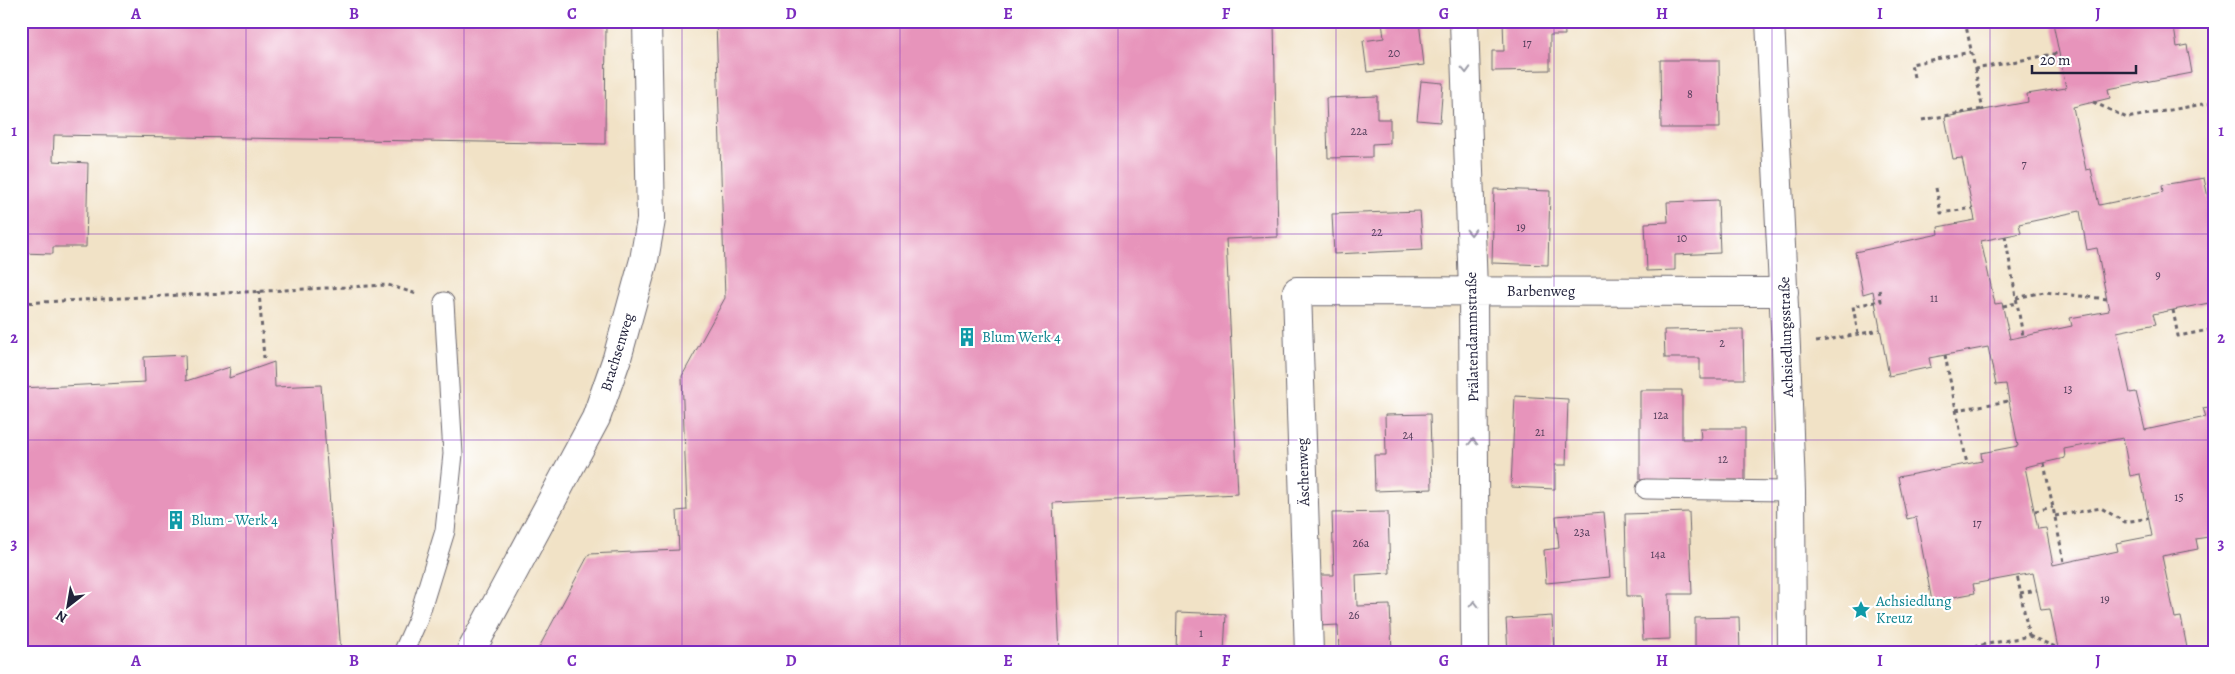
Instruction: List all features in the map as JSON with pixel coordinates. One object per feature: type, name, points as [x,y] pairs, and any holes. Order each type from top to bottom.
[{"type":"street","name":"Brachsenweg","points":[[470,653],[596,418],[617,358],[644,260],[651,220],[647,21]]},
{"type":"street","name":"Prälatendammstraße","points":[[1464,21],[1472,291],[1475,653]]},
{"type":"street","name":"Achsiedlungsstraße","points":[[1770,21],[1784,292],[1791,491],[1792,653]]},
{"type":"street","name":"Barbenweg","points":[[1297,291],[1784,292]]},
{"type":"street","name":"Äschenweg","points":[[1297,291],[1309,653]]},
{"type":"lane","points":[[403,653],[418,619],[444,532],[453,454],[444,302]]},
{"type":"lane","points":[[1646,489],[1791,491]]},
{"type":"path","points":[[1922,120],[1983,110],[1965,21]]},
{"type":"path","points":[[1914,77],[1911,64],[1971,52]]},
{"type":"path","points":[[1975,70],[2059,53]]},
{"type":"path","points":[[2094,102],[2127,118],[2214,102]]},
{"type":"path","points":[[1936,188],[1941,213],[1973,208]]},
{"type":"path","points":[[2005,236],[2023,336]]},
{"type":"path","points":[[21,303],[388,285],[444,302]]},
{"type":"path","points":[[1858,334],[1853,306],[1881,301],[1879,288]]},
{"type":"path","points":[[258,292],[264,358]]},
{"type":"path","points":[[2016,298],[2044,292],[2107,299]]},
{"type":"path","points":[[2003,306],[2017,303]]},
{"type":"path","points":[[2173,310],[2178,336],[2214,329]]},
{"type":"path","points":[[1786,348],[1880,330]]},
{"type":"path","points":[[1945,355],[1967,464]]},
{"type":"path","points":[[1956,410],[2009,401]]},
{"type":"path","points":[[2044,463],[2064,562]]},
{"type":"path","points":[[2034,511],[2053,507]]},
{"type":"path","points":[[2055,516],[2101,508],[2124,522],[2149,518]]},
{"type":"path","points":[[2017,575],[2029,636]]},
{"type":"path","points":[[2020,593],[2036,590]]},
{"type":"path","points":[[1942,653],[2029,636],[2058,648]]},
{"type":"building","points":[[21,21],[606,21],[605,144],[54,135],[53,161],[88,163],[86,247],[53,247],[53,254],[21,253]]},
{"type":"building","name":"Blum Werk 4","points":[[716,21],[1274,21],[1278,237],[1226,239],[1238,494],[1053,503],[1060,653],[536,653],[589,554],[679,550],[677,511],[687,510],[682,376],[725,298]]},
{"type":"building","points":[[1382,21],[1419,21],[1424,65],[1367,72],[1363,41],[1384,38]]},
{"type":"building","points":[[1503,21],[1564,21],[1565,35],[1550,35],[1550,70],[1492,71],[1492,51],[1504,51]]},
{"type":"building","points":[[2043,21],[2173,21],[2177,47],[2187,45],[2192,73],[2108,89],[2110,98],[2073,107],[2086,170],[2091,169],[2099,205],[2163,192],[2162,185],[2204,178],[2214,227],[2214,302],[2153,314],[2156,324],[2117,332],[2130,393],[2136,392],[2145,430],[2206,417],[2203,408],[2214,406],[2214,536],[2196,539],[2198,549],[2162,556],[2175,618],[2181,617],[2188,653],[2059,653],[2050,609],[2041,610],[2033,573],[1973,584],[1975,593],[1932,601],[1916,517],[1907,519],[1898,477],[1982,461],[1981,453],[2018,446],[2006,384],[1996,385],[1988,347],[1929,358],[1931,367],[1889,376],[1873,291],[1863,294],[1855,252],[1939,234],[1938,227],[1975,220],[1962,158],[1953,159],[1945,117],[2028,102],[2027,94],[2066,88],[2053,23],[2044,25]],"holes":[[[2080,211],[2087,250],[2097,248],[2109,311],[2070,318],[2072,326],[2010,339],[2002,303],[1995,304],[1981,241],[2021,233],[2019,224]],[[2123,438],[2130,476],[2140,474],[2152,536],[2116,543],[2118,551],[2053,565],[2046,528],[2038,529],[2025,467],[2065,458],[2064,449]]]},
{"type":"building","points":[[1660,60],[1719,60],[1720,128],[1661,128]]},
{"type":"building","points":[[1421,81],[1443,83],[1440,122],[1417,120]]},
{"type":"building","points":[[1377,96],[1377,119],[1390,119],[1390,143],[1372,144],[1372,157],[1328,158],[1326,98]]},
{"type":"building","points":[[1494,189],[1550,191],[1548,265],[1492,263]]},
{"type":"building","points":[[1718,200],[1720,253],[1675,255],[1675,270],[1647,271],[1645,223],[1668,222],[1667,202]]},
{"type":"building","points":[[1420,211],[1423,250],[1334,254],[1332,214]]},
{"type":"building","points":[[1743,329],[1744,379],[1700,379],[1700,358],[1665,358],[1664,330]]},
{"type":"building","name":"Blum - Werk 4","points":[[185,355],[186,381],[230,367],[229,378],[274,362],[275,387],[321,385],[341,653],[21,653],[21,388],[145,382],[144,357]]},
{"type":"building","points":[[1640,390],[1682,390],[1682,439],[1701,439],[1700,428],[1745,428],[1745,480],[1640,480]]},
{"type":"building","points":[[1515,396],[1568,399],[1566,465],[1555,465],[1555,489],[1511,487]]},
{"type":"building","points":[[1430,414],[1432,489],[1375,491],[1374,455],[1386,455],[1385,415]]},
{"type":"building","points":[[1388,512],[1390,573],[1356,575],[1357,606],[1390,605],[1392,653],[1339,653],[1338,625],[1318,626],[1317,575],[1334,575],[1332,513]]},
{"type":"building","points":[[1604,512],[1610,577],[1546,583],[1544,550],[1559,548],[1556,516]]},
{"type":"building","points":[[1689,512],[1692,594],[1669,594],[1670,639],[1643,640],[1641,596],[1627,596],[1625,514]]},
{"type":"building","points":[[1177,612],[1226,614],[1224,653],[1176,653]]},
{"type":"building","points":[[1552,616],[1554,653],[1508,653],[1506,619]]},
{"type":"building","points":[[1739,617],[1740,653],[1695,653],[1695,618]]},
{"type":"place","name":"Blum Werk 4","points":[[967,337]]},
{"type":"place","name":"Blum - Werk 4","points":[[176,520]]},
{"type":"place","name":"Achsiedlung Kreuz","points":[[1861,610]]}]
